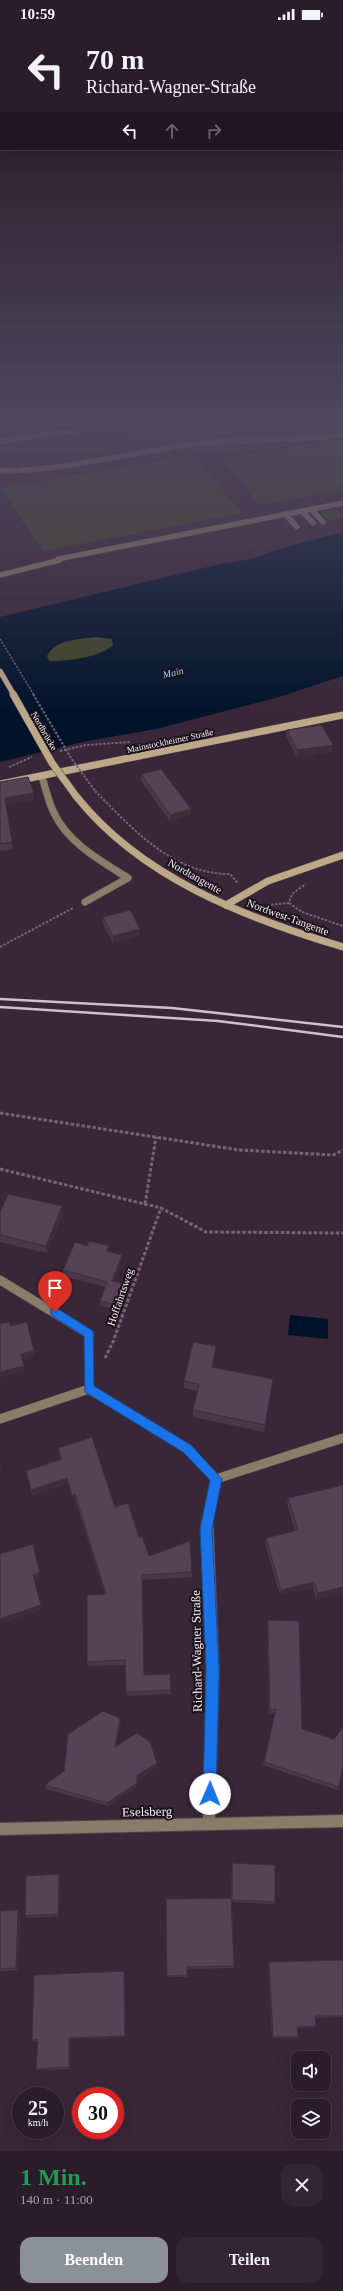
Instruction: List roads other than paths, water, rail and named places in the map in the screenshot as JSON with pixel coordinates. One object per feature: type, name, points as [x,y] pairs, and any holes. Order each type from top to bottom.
[{"type":"main road","name":"Nordbrücke","points":[[0,672],[52,763],[76,796]]},
{"type":"main road","name":"Mainstockheimer Straße","points":[[0,784],[343,715]]},
{"type":"main road","name":"Nordtangente","points":[[76,796],[100,824],[133,851],[166,873],[226,905],[245,891],[302,868],[343,856]]},
{"type":"main road","name":"Nordwest-Tangente","points":[[226,905],[286,929],[343,947]]},
{"type":"street","points":[[0,575],[59,560],[245,522]]},
{"type":"street","points":[[292,522],[296,527]]},
{"type":"street","points":[[42,776],[55,816],[69,834],[89,853],[128,878],[86,902]]},
{"type":"street","points":[[0,1280],[89,1334],[89,1388]]},
{"type":"street","points":[[0,1419],[89,1388]]},
{"type":"street","points":[[89,1388],[187,1449],[216,1479],[343,1438]]},
{"type":"street","name":"Richard-Wagner Straße","points":[[209,1824],[213,1671],[206,1529],[216,1479]]},
{"type":"street","name":"Eselsberg","points":[[0,1829],[343,1821]]},
{"type":"water","name":"Main","points":[[343,532],[343,676],[279,697],[156,729],[87,741],[0,762],[0,617],[216,565],[255,558],[283,548]],"holes":[[[96,637],[112,639],[113,645],[108,649],[92,656],[73,660],[56,661],[49,661],[47,656],[56,646],[68,641]]]},
{"type":"water","points":[[290,1315],[328,1319],[328,1339],[288,1335]]},
{"type":"railway","points":[[0,999],[172,1008],[343,1027]]},
{"type":"railway","points":[[0,1007],[218,1021],[343,1037]]}]
